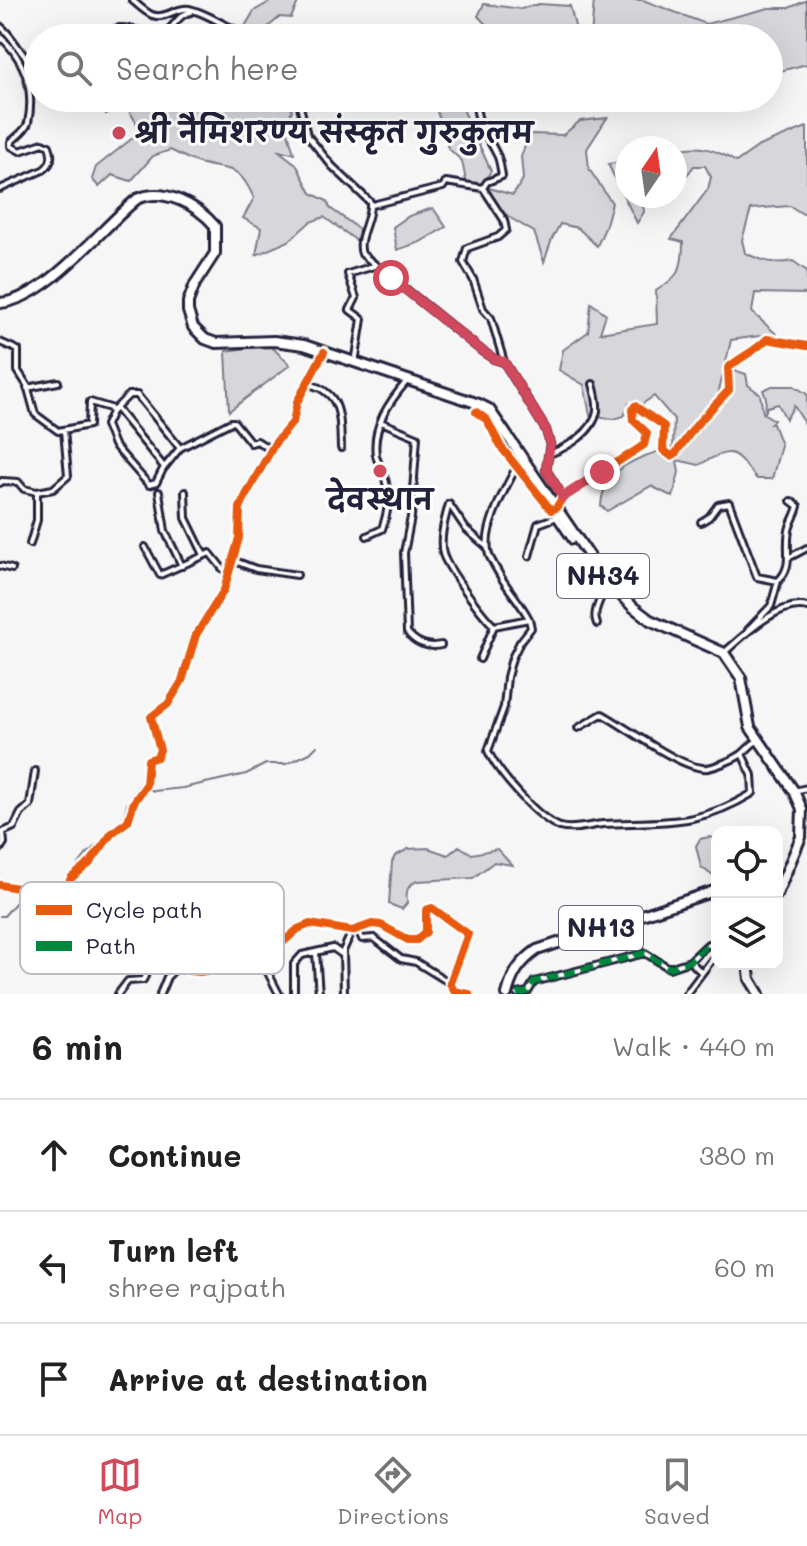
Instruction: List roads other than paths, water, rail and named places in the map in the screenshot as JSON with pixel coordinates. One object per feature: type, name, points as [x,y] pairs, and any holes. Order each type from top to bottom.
[{"type":"highway","name":"NH34","points":[[0,303],[20,299],[46,283],[137,199],[148,195],[176,199],[201,213],[215,226],[215,253],[195,284],[188,302],[189,318],[199,334],[216,343],[274,341],[304,345],[489,409],[555,512],[607,582],[650,620],[724,653]]},
{"type":"highway","points":[[724,653],[741,678],[750,727],[794,791],[802,809],[805,831],[783,881]]},
{"type":"highway","points":[[783,879],[787,873]]},
{"type":"highway","name":"NH13","points":[[507,994],[512,976],[520,964],[537,950],[711,892]]},
{"type":"highway","points":[[747,970],[759,994]]},
{"type":"street","points":[[132,0],[152,15],[162,16],[186,9],[226,24]]},
{"type":"street","points":[[175,24],[183,14],[195,12]]},
{"type":"street","points":[[0,26],[11,35],[24,54]]},
{"type":"street","points":[[0,36],[24,69]]},
{"type":"street","points":[[0,189],[43,170],[52,156],[49,146],[43,143],[20,151],[11,146],[27,124],[29,112]]},
{"type":"street","points":[[301,112],[307,135],[332,166],[371,205]]},
{"type":"street","points":[[475,112],[485,138],[498,157],[502,176],[487,182],[483,188]]},
{"type":"street","points":[[371,205],[443,187],[446,182],[483,188],[504,220],[506,230],[498,237],[467,248],[463,262],[473,279],[483,309],[491,318],[504,362],[546,430],[550,444],[546,470],[563,497]]},
{"type":"street","points":[[371,205],[360,250],[374,266],[408,289],[482,351],[504,362]]},
{"type":"street","points":[[355,364],[362,319],[350,310],[356,298],[348,274],[374,266]]},
{"type":"street","points":[[529,556],[538,524],[555,512],[563,497],[644,445],[647,433],[633,420],[632,410],[635,406],[664,426],[663,450],[671,456],[729,390],[728,368],[739,359],[749,357],[767,339],[807,346]]},
{"type":"street","points":[[0,342],[18,350],[18,371],[35,414],[54,430],[89,425],[90,402],[110,408],[164,467]]},
{"type":"street","points":[[69,882],[131,816],[134,802],[146,785],[148,760],[159,755],[151,717],[168,704],[182,681],[196,635],[224,590],[241,528],[240,508],[271,450],[291,426],[297,402],[324,352]]},
{"type":"street","points":[[367,536],[382,529],[390,507],[384,476],[376,456],[377,432],[389,403],[409,379]]},
{"type":"street","points":[[27,388],[58,382]]},
{"type":"street","points":[[308,384],[322,388],[336,401],[341,448]]},
{"type":"street","points":[[549,454],[567,448],[590,426],[597,409],[593,384]]},
{"type":"street","points":[[180,448],[141,397],[129,395],[107,419],[109,435],[141,478],[153,485],[180,448],[234,422],[251,443],[257,441],[271,450]]},
{"type":"street","points":[[476,412],[487,420],[501,447],[522,463],[499,500],[488,552],[503,580],[520,600],[531,628],[512,658],[504,707],[488,751],[493,763],[523,799],[561,828],[687,821],[708,816],[753,793],[752,775],[742,754]]},
{"type":"street","points":[[381,422],[417,437],[411,517],[404,553],[407,632],[426,645],[441,645]]},
{"type":"street","points":[[0,483],[18,482],[24,489],[37,492],[53,489],[68,476],[64,430]]},
{"type":"street","points":[[30,544],[37,520],[37,492]]},
{"type":"street","points":[[159,492],[165,531],[182,566]]},
{"type":"street","points":[[185,492],[186,518],[204,555]]},
{"type":"street","points":[[724,653],[771,606],[778,581],[785,575],[790,557],[789,531],[798,506],[791,501]]},
{"type":"street","points":[[701,522],[718,505],[729,503],[757,577],[778,581]]},
{"type":"street","points":[[488,548],[466,529],[449,504],[442,534],[443,554],[494,626]]},
{"type":"street","points":[[555,512],[572,541]]},
{"type":"street","points":[[145,547],[160,575],[212,554],[229,573]]},
{"type":"street","points":[[790,557],[807,548]]},
{"type":"street","points":[[232,560],[256,569],[297,575]]},
{"type":"street","points":[[0,566],[12,569]]},
{"type":"street","points":[[597,624],[595,611],[607,582]]},
{"type":"street","points":[[744,635],[782,609],[797,605],[807,607]]},
{"type":"street","points":[[494,626],[529,619]]},
{"type":"street","points":[[480,659],[494,626]]},
{"type":"street","points":[[578,728],[599,713],[623,725],[638,738],[694,766],[707,768],[742,754],[759,740]]},
{"type":"street","points":[[0,849],[4,843],[3,832],[14,827],[21,813],[30,805],[35,771]]},
{"type":"street","points":[[794,791],[807,788]]},
{"type":"street","points":[[0,885],[20,887]]},
{"type":"street","points":[[284,941],[298,929],[310,924],[355,930],[372,924],[381,925],[408,940],[417,940],[424,936],[426,910],[429,908],[468,934],[450,983]]},
{"type":"street","points":[[344,994],[345,943],[355,930]]},
{"type":"street","points":[[355,930],[362,939],[374,938],[401,959],[416,962],[450,983],[454,991],[469,994]]},
{"type":"street","points":[[517,994],[529,993],[534,982],[645,953],[669,968],[690,961],[708,944],[711,946]]},
{"type":"street","points":[[294,994],[296,960],[302,955],[333,948],[343,955]]},
{"type":"street","points":[[316,953],[319,994]]},
{"type":"street","points":[[686,994],[711,959]]},
{"type":"street","points":[[690,961],[701,972]]},
{"type":"street","points":[[118,994],[128,981],[143,980],[146,974]]},
{"type":"street","points":[[160,994],[170,974]]},
{"type":"street","points":[[269,974],[279,994]]},
{"type":"waterway","points":[[147,788],[154,791],[183,788],[246,774],[266,764],[286,764],[310,753],[317,746]]},
{"type":"waterway","points":[[65,882],[86,855],[123,819],[127,804],[139,785]]},
{"type":"waterway","points":[[0,916],[4,916],[20,897]]},
{"type":"place","name":"श्री नैमिशरण्य संस्कृत गुरुकुलम","points":[[119,133]]},
{"type":"place","name":"देवस्थान","points":[[380,471]]}]
